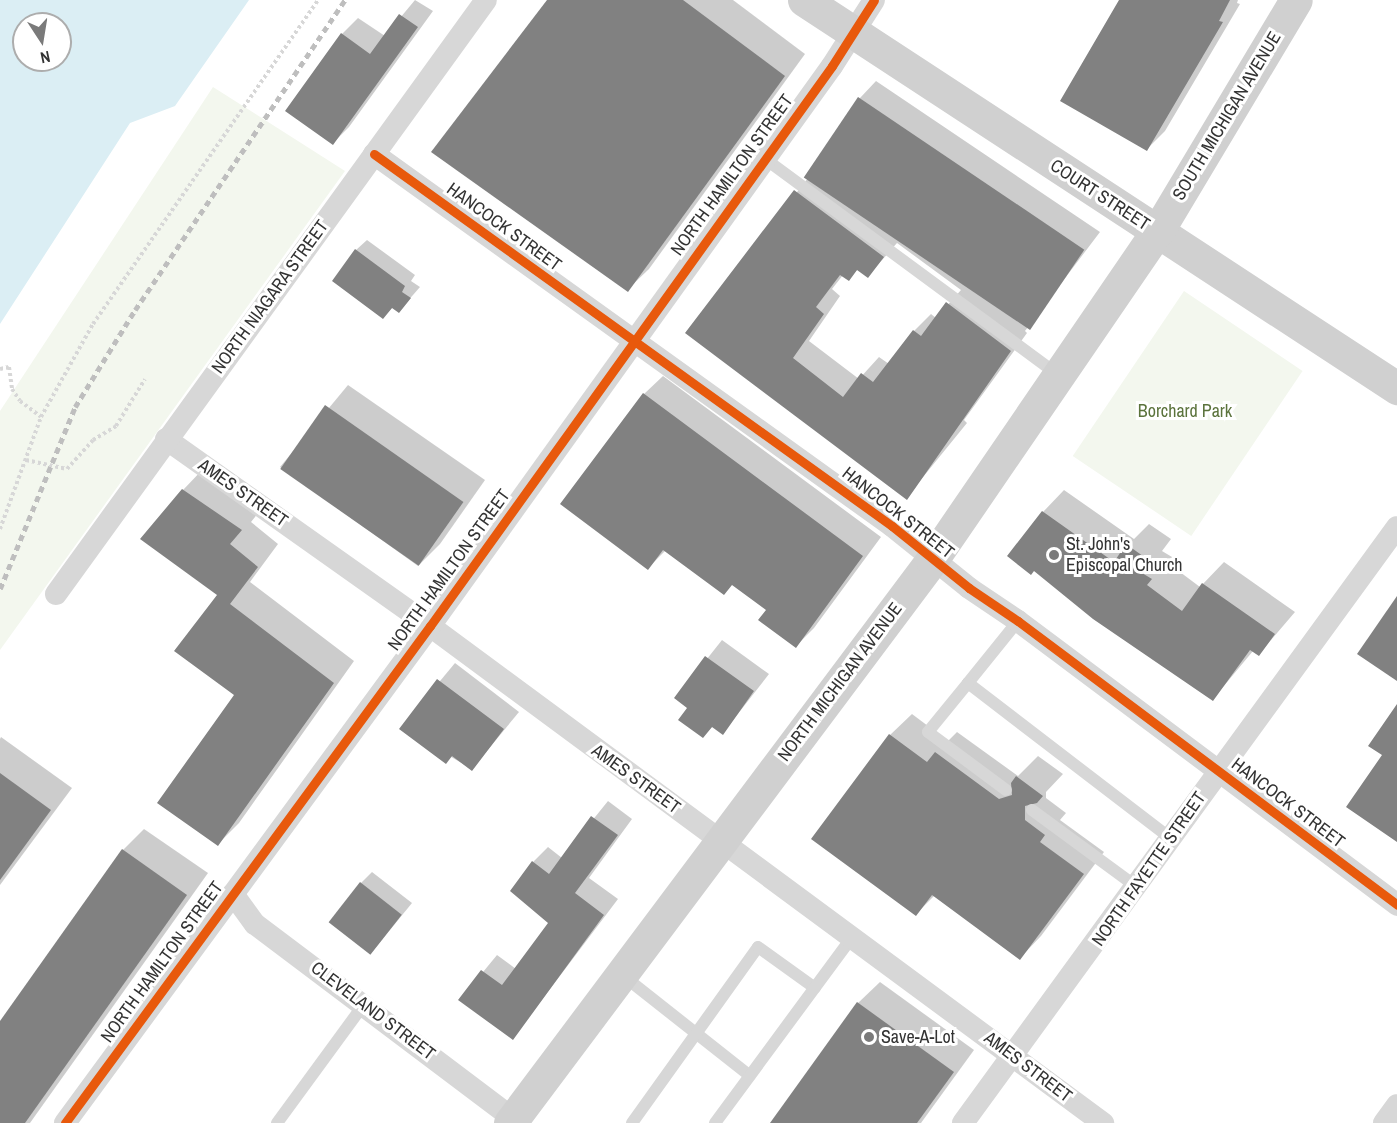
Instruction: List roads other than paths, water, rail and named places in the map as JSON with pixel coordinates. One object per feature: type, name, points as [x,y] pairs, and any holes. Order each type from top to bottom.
[{"type":"main road","name":"SOUTH MICHIGAN AVENUE","points":[[1157,232],[1296,0]]},
{"type":"main road","name":"COURT STREET","points":[[808,3],[1397,388]]},
{"type":"main road","name":"NORTH MICHIGAN AVENUE","points":[[514,1122],[720,840],[932,560],[1157,232]]},
{"type":"street","name":"NORTH NIAGARA STREET","points":[[56,594],[486,0]]},
{"type":"street","name":"NORTH HAMILTON STREET","points":[[65,1123],[430,626],[855,33],[874,0]]},
{"type":"street","name":"HANCOCK STREET","points":[[374,154],[892,526],[932,560],[1018,621],[1397,905]]},
{"type":"street","name":"AMES STREET","points":[[166,439],[430,626],[1103,1123]]},
{"type":"street","name":"NORTH FAYETTE STREET","points":[[963,1123],[1138,888],[1397,527]]},
{"type":"street","name":"CLEVELAND STREET","points":[[233,894],[255,924],[364,1004],[514,1122]]},
{"type":"street","points":[[1384,1123],[1397,1105]]},
{"type":"lane","points":[[764,158],[1059,376]]},
{"type":"lane","points":[[1006,790],[928,732],[1018,621]]},
{"type":"lane","points":[[968,683],[1171,839]]},
{"type":"lane","points":[[1032,810],[1138,888]]},
{"type":"lane","points":[[715,1123],[852,937]]},
{"type":"lane","points":[[632,1123],[694,1032],[758,947],[815,988]]},
{"type":"lane","points":[[621,974],[750,1076]]},
{"type":"lane","points":[[277,1123],[364,1004]]},
{"type":"railway","points":[[0,589],[75,407],[135,310],[345,0]]},
{"type":"place","name":"St. John's Episcopal Church","points":[[1054,555]]},
{"type":"place","name":"Save-A-Lot","points":[[869,1037]]},
{"type":"park label","name":"Borchard Park","points":[[1185,411]]}]
